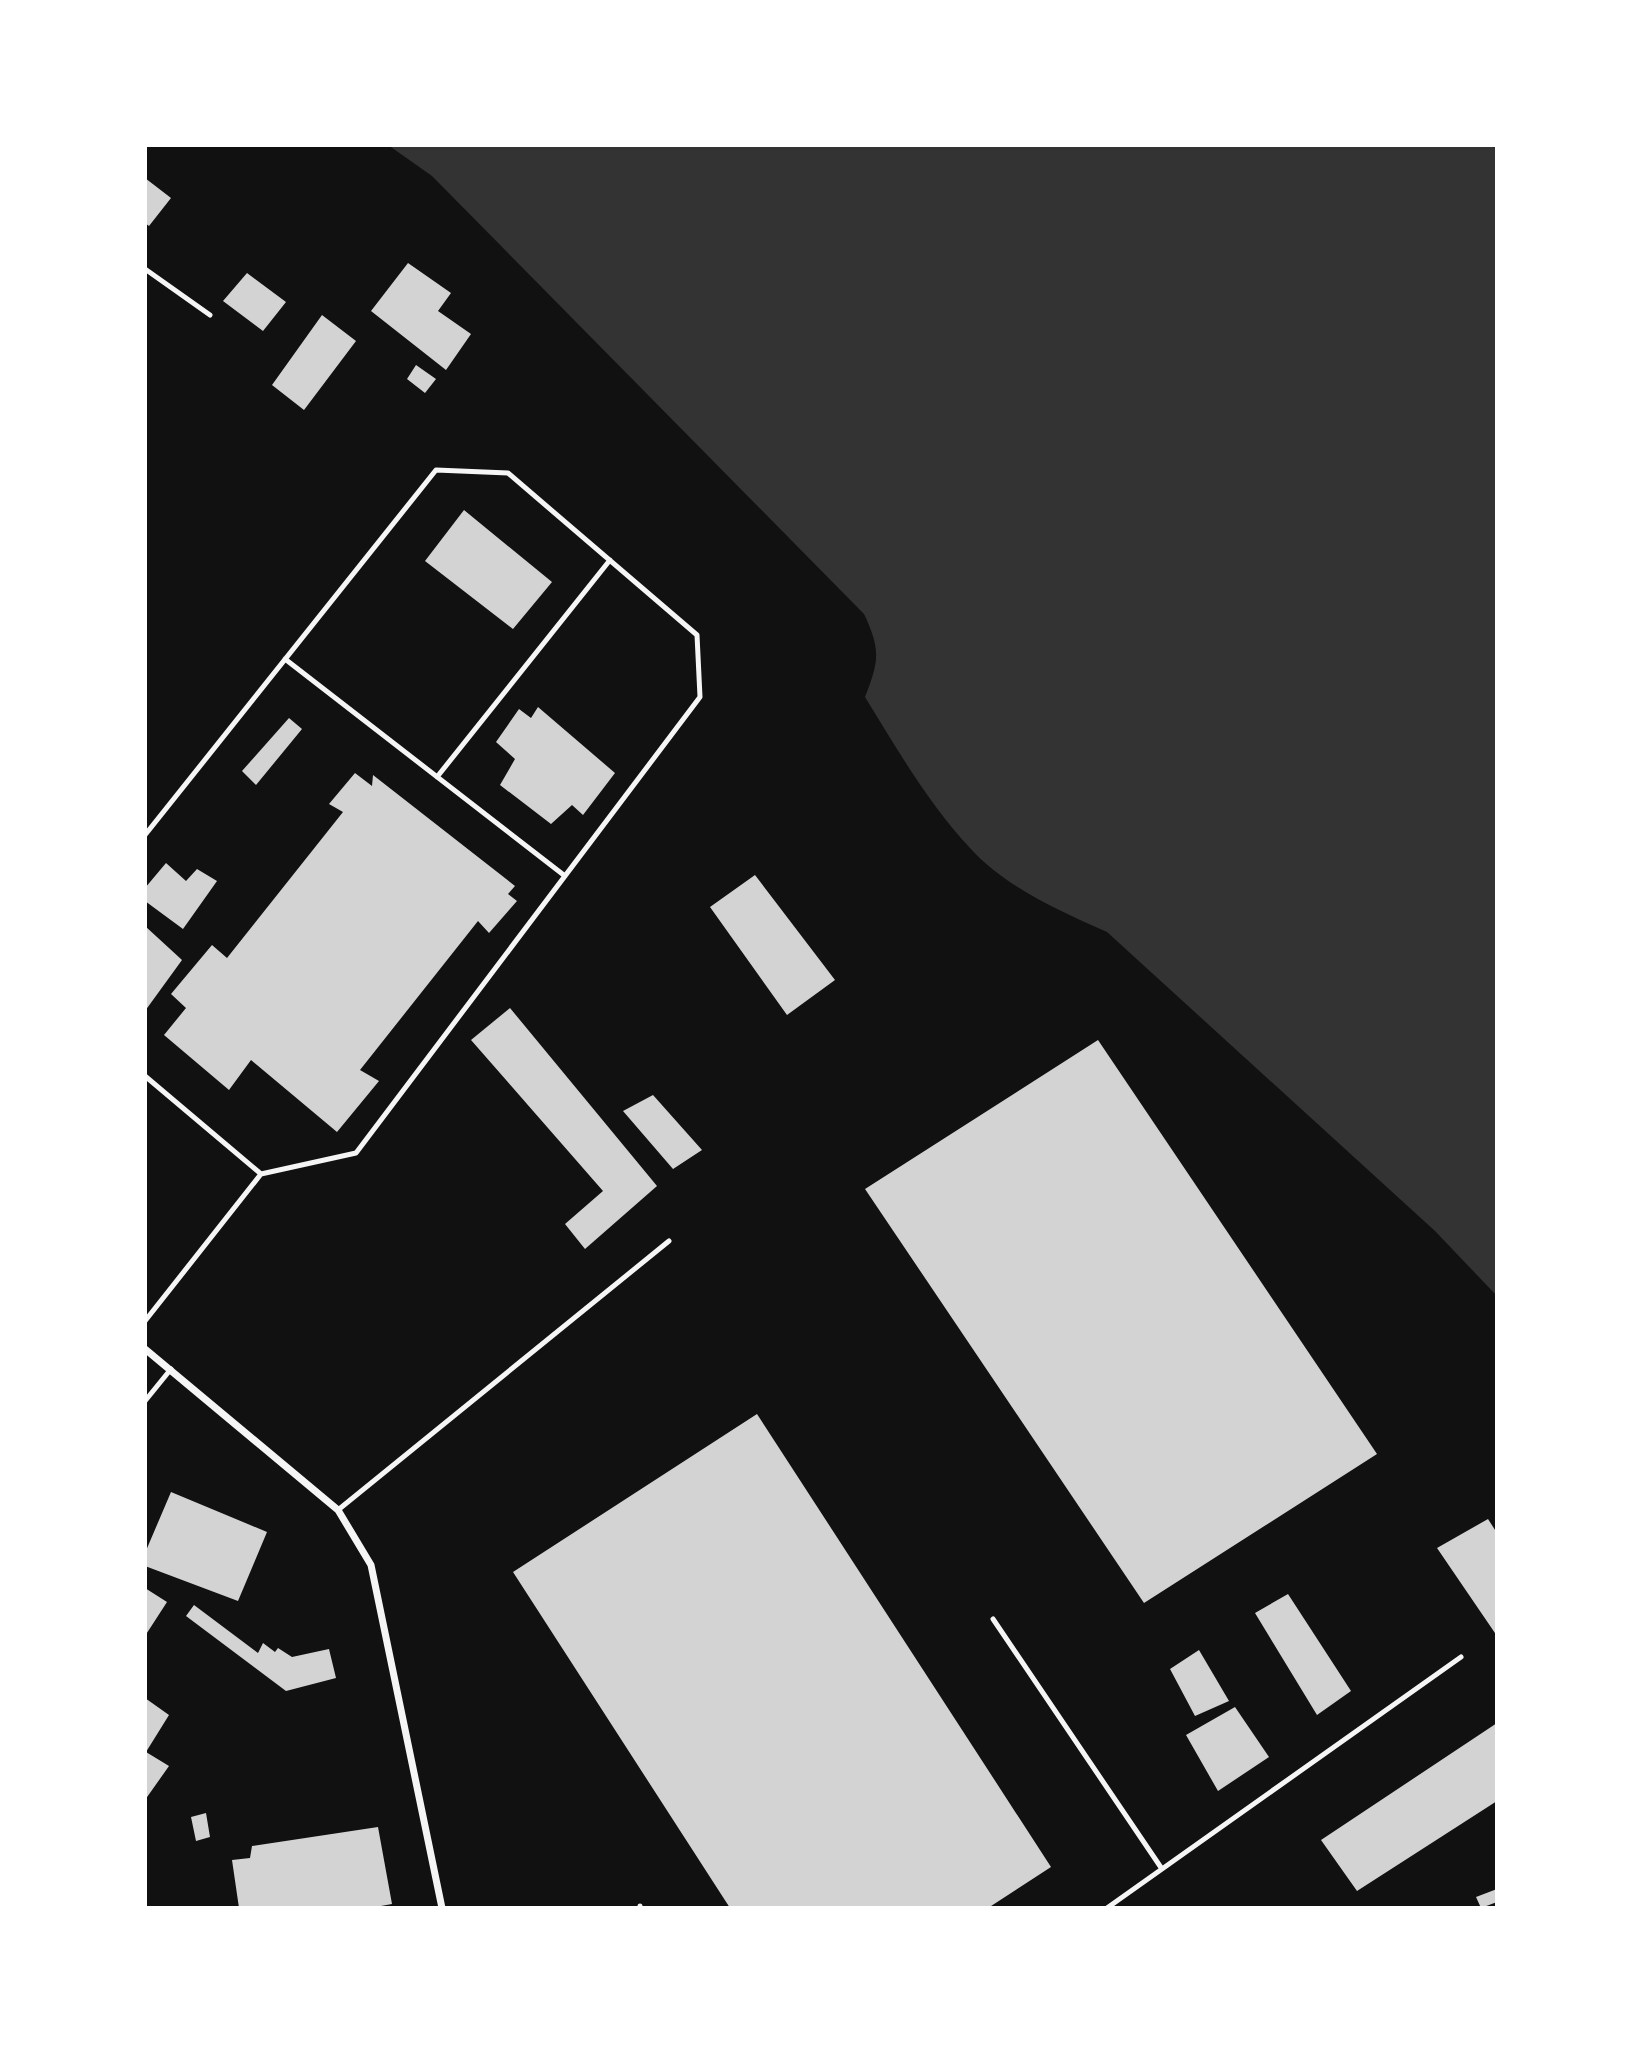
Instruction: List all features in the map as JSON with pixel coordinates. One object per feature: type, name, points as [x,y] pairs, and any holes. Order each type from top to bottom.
[{"type":"street","points":[[145,1349],[338,1510],[371,1565],[442,1908]]},
{"type":"lane","points":[[145,269],[211,315]]},
{"type":"lane","points":[[145,835],[436,470],[508,472],[697,635],[700,697],[356,1153],[261,1174],[145,1321]]},
{"type":"lane","points":[[437,777],[610,560]]},
{"type":"lane","points":[[285,659],[565,876]]},
{"type":"lane","points":[[145,1076],[261,1174]]},
{"type":"lane","points":[[338,1510],[669,1241]]},
{"type":"lane","points":[[145,1401],[171,1369]]},
{"type":"lane","points":[[993,1619],[1162,1869]]},
{"type":"lane","points":[[1107,1908],[1461,1657]]},
{"type":"shaded area","points":[[388,145],[1497,145],[1497,1296],[1435,1231],[1107,932],[1016,886],[970,848],[927,794],[865,697],[876,655],[873,637],[864,614],[432,176]]},
{"type":"building","points":[[145,178],[171,198],[149,226],[145,223]]},
{"type":"building","points":[[408,263],[451,293],[438,311],[471,334],[446,370],[371,311]]},
{"type":"building","points":[[247,273],[286,302],[263,331],[223,301]]},
{"type":"building","points":[[322,315],[356,341],[304,410],[272,385]]},
{"type":"building","points":[[416,365],[436,379],[425,393],[407,379]]},
{"type":"building","points":[[464,510],[552,582],[513,629],[425,561]]},
{"type":"building","points":[[538,707],[615,773],[583,815],[572,805],[551,824],[500,785],[515,759],[496,742],[519,709],[531,718]]},
{"type":"building","points":[[289,718],[302,729],[256,785],[242,771]]},
{"type":"building","points":[[355,773],[372,786],[373,775],[515,886],[508,894],[517,901],[489,933],[478,921],[360,1070],[379,1081],[337,1132],[251,1060],[229,1090],[164,1035],[186,1008],[171,994],[212,945],[227,958],[343,812],[329,804]]},
{"type":"building","points":[[166,863],[186,881],[197,869],[217,881],[183,929],[145,901],[145,888]]},
{"type":"building","points":[[755,875],[835,980],[787,1015],[710,907]]},
{"type":"building","points":[[145,926],[182,960],[145,1011]]},
{"type":"building","points":[[510,1008],[657,1186],[585,1249],[565,1224],[603,1191],[471,1040]]},
{"type":"building","points":[[1098,1040],[1377,1454],[1144,1603],[865,1189]]},
{"type":"building","points":[[653,1095],[702,1150],[673,1169],[623,1111]]},
{"type":"building","points":[[757,1414],[1051,1867],[988,1908],[730,1908],[513,1572]]},
{"type":"building","points":[[171,1492],[267,1532],[238,1601],[145,1566],[145,1553]]},
{"type":"building","points":[[1488,1519],[1497,1533],[1497,1636],[1437,1548]]},
{"type":"building","points":[[145,1588],[167,1602],[145,1636]]},
{"type":"building","points":[[1288,1594],[1351,1691],[1317,1715],[1255,1613]]},
{"type":"building","points":[[194,1605],[258,1653],[263,1643],[275,1652],[278,1648],[292,1657],[329,1649],[336,1678],[286,1691],[186,1616]]},
{"type":"building","points":[[1199,1650],[1229,1701],[1195,1716],[1170,1669]]},
{"type":"building","points":[[145,1698],[169,1715],[146,1752],[169,1766],[145,1800]]},
{"type":"building","points":[[1235,1707],[1269,1757],[1218,1791],[1186,1735]]},
{"type":"building","points":[[1497,1723],[1497,1801],[1357,1891],[1321,1840]]},
{"type":"building","points":[[206,1813],[210,1837],[196,1841],[191,1817]]},
{"type":"building","points":[[378,1827],[392,1904],[370,1908],[239,1908],[232,1860],[250,1858],[252,1846]]},
{"type":"building","points":[[1497,1889],[1497,1902],[1481,1908],[1476,1897]]}]
